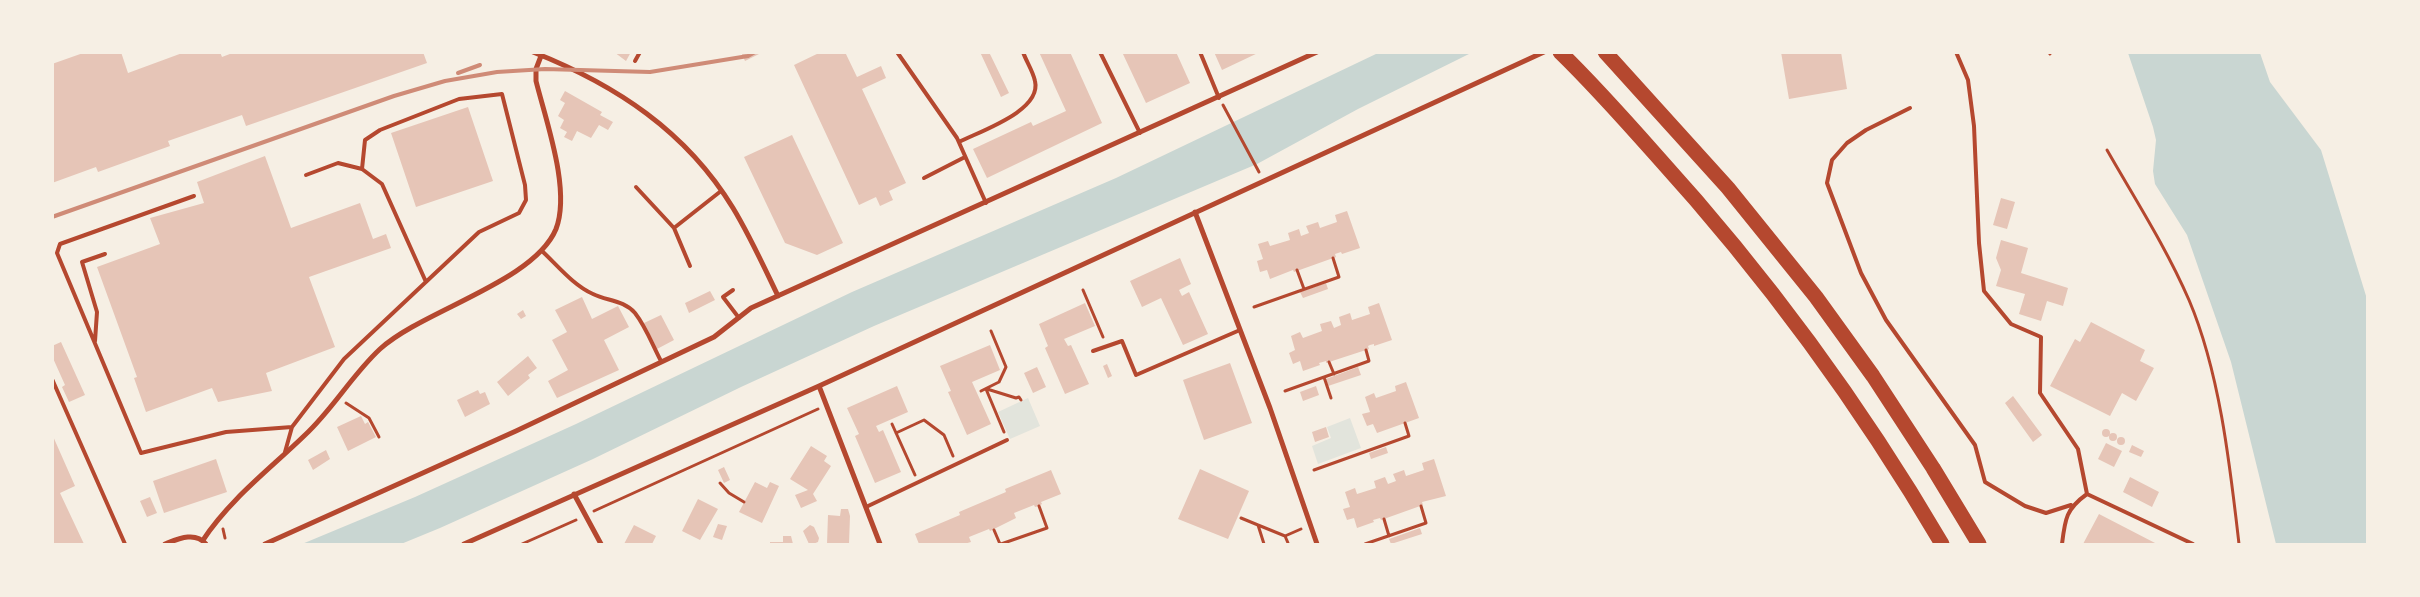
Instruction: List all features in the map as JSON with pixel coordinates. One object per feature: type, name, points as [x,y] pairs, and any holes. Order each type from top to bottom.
[{"type":"highway","points":[[1560,52],[1587,78],[1704,208],[1792,317],[1850,397],[1907,484],[1942,544]]},
{"type":"highway","points":[[1605,52],[1728,188],[1816,297],[1874,376],[1979,544]]},
{"type":"street","points":[[533,52],[576,69],[614,91],[648,114],[674,136],[721,191],[754,248],[778,296]]},
{"type":"street","points":[[265,544],[507,435],[714,337],[751,308],[1140,134],[1317,52]]},
{"type":"street","points":[[464,544],[819,386],[1544,52]]},
{"type":"street","points":[[165,544],[190,536],[204,542],[238,497],[285,452],[306,435],[381,349],[510,274],[542,252],[556,227],[560,210],[561,185],[536,81],[536,69],[541,56]]},
{"type":"street","points":[[1195,212],[1318,544]]},
{"type":"street","points":[[819,386],[880,544]]},
{"type":"street","points":[[574,494],[601,544]]},
{"type":"lane","points":[[635,60],[640,52]]},
{"type":"lane","points":[[897,52],[959,142],[986,203]]},
{"type":"lane","points":[[959,142],[1024,110],[1032,99],[1035,81],[1022,52]]},
{"type":"lane","points":[[1100,52],[1140,134]]},
{"type":"lane","points":[[1200,52],[1219,98]]},
{"type":"lane","points":[[1956,52],[1968,80],[1974,126],[1979,243],[1984,290],[2011,324],[2041,337],[2040,393],[2078,449],[2087,494]]},
{"type":"lane","points":[[285,452],[292,427],[344,359],[479,232],[518,213],[526,200],[525,185],[502,94],[459,99],[380,130],[365,140],[362,169]]},
{"type":"lane","points":[[1910,108],[1866,130],[1847,143],[1832,160],[1827,183],[1861,273],[1886,320],[1975,445],[1985,482],[2024,506],[2046,513],[2071,505],[2087,494]]},
{"type":"lane","points":[[924,178],[965,157]]},
{"type":"lane","points":[[306,175],[338,163],[362,169],[382,184],[426,282]]},
{"type":"lane","points":[[636,187],[674,228],[690,266]]},
{"type":"lane","points":[[674,228],[721,191]]},
{"type":"lane","points":[[194,196],[60,244],[57,253],[141,453],[226,432],[292,427]]},
{"type":"lane","points":[[542,252],[582,288],[594,295],[611,298],[628,307],[635,314],[661,362]]},
{"type":"lane","points":[[95,343],[97,312],[82,262],[105,254]]},
{"type":"lane","points":[[732,290],[723,297],[739,318]]},
{"type":"lane","points":[[1093,351],[1122,341],[1136,375],[1240,330]]},
{"type":"lane","points":[[52,379],[125,544]]},
{"type":"lane","points":[[866,508],[1007,440]]},
{"type":"lane","points":[[2087,494],[2193,544]]},
{"type":"lane","points":[[2062,544],[2065,521],[2071,505]]},
{"type":"path","points":[[1229,117],[1259,173]]},
{"type":"path","points":[[2107,150],[2170,258],[2190,302],[2216,390],[2239,544]]},
{"type":"path","points":[[1254,307],[1339,277],[1333,258]]},
{"type":"path","points":[[1297,270],[1304,289]]},
{"type":"path","points":[[1083,290],[1107,347]]},
{"type":"path","points":[[980,391],[999,382],[1006,367],[991,331]]},
{"type":"path","points":[[1285,391],[1369,362],[1366,350]]},
{"type":"path","points":[[1330,362],[1334,374]]},
{"type":"path","points":[[1324,377],[1331,398]]},
{"type":"path","points":[[986,389],[1016,398],[1020,396],[1021,400]]},
{"type":"path","points":[[986,389],[1007,440]]},
{"type":"path","points":[[340,398],[369,418],[379,437]]},
{"type":"path","points":[[592,513],[821,408]]},
{"type":"path","points":[[896,433],[924,420],[944,435],[956,464]]},
{"type":"path","points":[[1314,470],[1409,436],[1405,423]]},
{"type":"path","points":[[892,424],[918,482]]},
{"type":"path","points":[[720,483],[729,493],[744,502]]},
{"type":"path","points":[[994,530],[1000,544],[1047,528],[1038,506]]},
{"type":"path","points":[[1365,544],[1426,523],[1421,506]]},
{"type":"path","points":[[522,544],[580,518]]},
{"type":"path","points":[[1241,518],[1285,536],[1288,543]]},
{"type":"path","points":[[1384,518],[1389,536]]},
{"type":"path","points":[[1258,525],[1264,544]]},
{"type":"path","points":[[1285,536],[1311,525]]},
{"type":"shaded area","points":[[1378,53],[1471,53],[1358,109],[1257,164],[874,326],[741,387],[593,459],[440,528],[401,544],[302,544],[415,497],[576,424],[852,292],[1116,178]]},
{"type":"shaded area","points":[[2128,53],[2260,53],[2270,82],[2321,150],[2367,299],[2367,544],[2276,544],[2231,362],[2187,235],[2155,184],[2153,171],[2156,140]]},
{"type":"shaded area","points":[[1028,398],[1040,426],[1010,439],[998,412]]},
{"type":"shaded area","points":[[1350,418],[1361,448],[1318,464],[1312,446],[1331,438],[1327,427]]},
{"type":"building","points":[[86,52],[121,52],[128,73],[185,52],[220,52],[222,57],[235,52],[423,52],[427,63],[246,126],[242,115],[168,141],[170,146],[98,172],[96,167],[52,183],[52,64]]},
{"type":"building","points":[[614,52],[631,52],[626,61]]},
{"type":"building","points":[[741,52],[763,52],[745,61]]},
{"type":"building","points":[[821,52],[845,52],[857,77],[881,66],[886,78],[862,89],[906,183],[889,191],[893,200],[880,206],[876,197],[859,205],[794,65]]},
{"type":"building","points":[[980,52],[989,52],[1009,93],[1001,97]]},
{"type":"building","points":[[1039,52],[1070,52],[1102,123],[987,178],[973,149],[1031,122],[1033,126],[1066,111]]},
{"type":"building","points":[[1122,52],[1176,52],[1190,83],[1146,103]]},
{"type":"building","points":[[1214,52],[1260,52],[1222,70]]},
{"type":"building","points":[[1781,52],[1841,52],[1847,89],[1789,99]]},
{"type":"building","points":[[565,91],[602,112],[600,115],[613,122],[608,130],[599,125],[591,138],[577,131],[572,141],[564,137],[567,132],[560,128],[564,120],[558,116],[565,103],[560,100]]},
{"type":"building","points":[[468,107],[493,181],[416,207],[391,133]]},
{"type":"building","points":[[792,135],[843,243],[817,255],[785,243],[744,157]]},
{"type":"building","points":[[265,156],[291,228],[360,203],[373,239],[386,234],[391,248],[309,277],[335,347],[266,373],[272,391],[218,402],[212,388],[146,412],[134,378],[137,377],[97,267],[160,244],[150,218],[204,203],[197,182]]},
{"type":"building","points":[[2001,198],[2015,202],[2007,229],[1993,225]]},
{"type":"building","points":[[1347,211],[1360,248],[1342,254],[1341,252],[1335,254],[1336,257],[1270,279],[1267,270],[1260,272],[1257,261],[1263,259],[1258,244],[1268,241],[1270,246],[1290,240],[1288,233],[1299,229],[1301,236],[1309,233],[1306,226],[1318,222],[1320,228],[1337,222],[1335,215]]},
{"type":"building","points":[[2001,240],[2028,248],[2021,273],[2068,288],[2063,306],[2047,301],[2041,321],[2019,314],[2025,294],[1996,286],[2001,270],[1996,258]]},
{"type":"building","points":[[1180,258],[1191,284],[1179,290],[1182,296],[1189,292],[1208,334],[1183,345],[1161,298],[1142,307],[1130,281]]},
{"type":"building","points":[[1326,283],[1328,289],[1303,298],[1300,292]]},
{"type":"building","points":[[710,291],[715,300],[689,313],[685,303]]},
{"type":"building","points":[[582,297],[592,319],[618,306],[629,327],[604,340],[619,370],[557,398],[548,381],[568,370],[552,340],[567,332],[555,310]]},
{"type":"building","points":[[1085,303],[1095,326],[1064,339],[1068,346],[1071,345],[1089,384],[1065,394],[1045,348],[1048,346],[1039,324]]},
{"type":"building","points":[[1379,303],[1392,340],[1374,346],[1374,344],[1370,345],[1368,346],[1369,349],[1326,363],[1326,361],[1319,363],[1320,365],[1303,371],[1300,361],[1293,364],[1289,353],[1295,350],[1291,336],[1300,332],[1303,338],[1322,331],[1320,324],[1331,321],[1334,328],[1341,325],[1339,317],[1350,313],[1352,320],[1370,314],[1368,307]]},
{"type":"building","points":[[523,310],[526,316],[521,319],[517,314]]},
{"type":"building","points":[[661,315],[674,340],[657,349],[644,323]]},
{"type":"building","points":[[2091,322],[2145,350],[2140,361],[2154,368],[2136,401],[2122,393],[2110,416],[2050,386],[2075,339],[2080,342]]},
{"type":"building","points":[[61,342],[85,395],[69,402],[62,387],[65,385],[52,356],[52,346]]},
{"type":"building","points":[[990,345],[1000,370],[972,382],[991,424],[967,435],[948,392],[951,391],[940,366]]},
{"type":"building","points":[[528,356],[537,368],[528,375],[530,378],[508,396],[497,382]]},
{"type":"building","points":[[1230,363],[1252,423],[1204,440],[1183,380]]},
{"type":"building","points":[[1107,364],[1112,376],[1108,378],[1103,366]]},
{"type":"building","points":[[1037,367],[1046,387],[1033,393],[1024,373]]},
{"type":"building","points":[[1358,367],[1361,375],[1328,386],[1326,379]]},
{"type":"building","points":[[1406,382],[1419,418],[1377,433],[1373,424],[1367,426],[1362,414],[1370,412],[1365,397],[1374,393],[1376,398],[1396,391],[1395,386]]},
{"type":"building","points":[[897,386],[908,412],[876,426],[879,432],[883,430],[901,472],[875,483],[855,436],[859,434],[847,408]]},
{"type":"building","points":[[1316,386],[1319,395],[1303,401],[1300,392]]},
{"type":"building","points":[[478,390],[480,394],[485,392],[490,404],[465,417],[457,400]]},
{"type":"building","points":[[2013,396],[2042,435],[2033,442],[2005,403]]},
{"type":"building","points":[[361,416],[365,424],[368,422],[376,437],[348,451],[337,427]]},
{"type":"building","points":[[1326,427],[1329,437],[1315,442],[1312,432]]},
{"type":"building","points":[[2106,429],[2110,433],[2106,437],[2102,433]]},
{"type":"building","points":[[2113,433],[2117,437],[2113,441],[2109,437]]},
{"type":"building","points":[[52,434],[75,486],[60,493],[84,544],[52,544]]},
{"type":"building","points":[[2121,437],[2125,441],[2121,445],[2117,441]]},
{"type":"building","points":[[2106,443],[2122,451],[2114,467],[2098,459]]},
{"type":"building","points":[[2132,445],[2144,451],[2141,457],[2129,452]]},
{"type":"building","points":[[811,446],[827,456],[824,461],[831,466],[813,494],[817,501],[801,508],[795,495],[808,490],[790,479]]},
{"type":"building","points":[[1386,447],[1388,453],[1371,459],[1369,453]]},
{"type":"building","points":[[326,450],[330,459],[313,470],[308,460]]},
{"type":"building","points":[[216,459],[227,492],[164,513],[153,481]]},
{"type":"building","points":[[1434,459],[1446,496],[1422,502],[1423,505],[1381,520],[1380,518],[1373,520],[1374,522],[1357,528],[1354,518],[1347,520],[1343,509],[1350,507],[1345,492],[1355,488],[1357,494],[1376,488],[1374,481],[1385,477],[1388,484],[1396,481],[1393,474],[1404,470],[1406,476],[1424,470],[1422,463]]},
{"type":"building","points":[[724,467],[730,480],[724,483],[718,470]]},
{"type":"building","points":[[1200,469],[1249,491],[1228,539],[1178,519]]},
{"type":"building","points":[[1051,470],[1061,494],[1041,502],[1042,504],[1039,506],[1035,507],[1034,505],[1014,513],[1016,518],[990,531],[989,529],[969,537],[971,542],[964,544],[919,544],[915,534],[960,515],[959,512],[1006,492],[1005,489]]},
{"type":"building","points":[[2130,477],[2159,492],[2152,507],[2123,492]]},
{"type":"building","points":[[755,482],[767,488],[770,482],[779,486],[762,523],[739,512]]},
{"type":"building","points":[[150,497],[157,513],[147,517],[140,501]]},
{"type":"building","points":[[698,499],[718,509],[700,540],[682,531]]},
{"type":"building","points":[[841,509],[848,509],[850,516],[849,544],[827,544],[828,515],[840,516]]},
{"type":"building","points":[[2099,514],[2157,544],[2083,544]]},
{"type":"building","points":[[718,524],[727,526],[722,540],[713,537]]},
{"type":"building","points":[[634,525],[656,536],[652,544],[624,544]]},
{"type":"building","points":[[810,525],[814,527],[819,538],[818,542],[813,544],[809,544],[803,531]]},
{"type":"building","points":[[1420,528],[1422,534],[1391,544],[1389,539]]},
{"type":"building","points":[[783,536],[791,536],[793,544],[770,544],[770,542],[783,542]]},
{"type":"railway","points":[[52,217],[394,96],[445,81],[497,72],[545,69],[650,72],[748,56],[755,52]]},
{"type":"railway","points":[[458,73],[480,65]]}]
